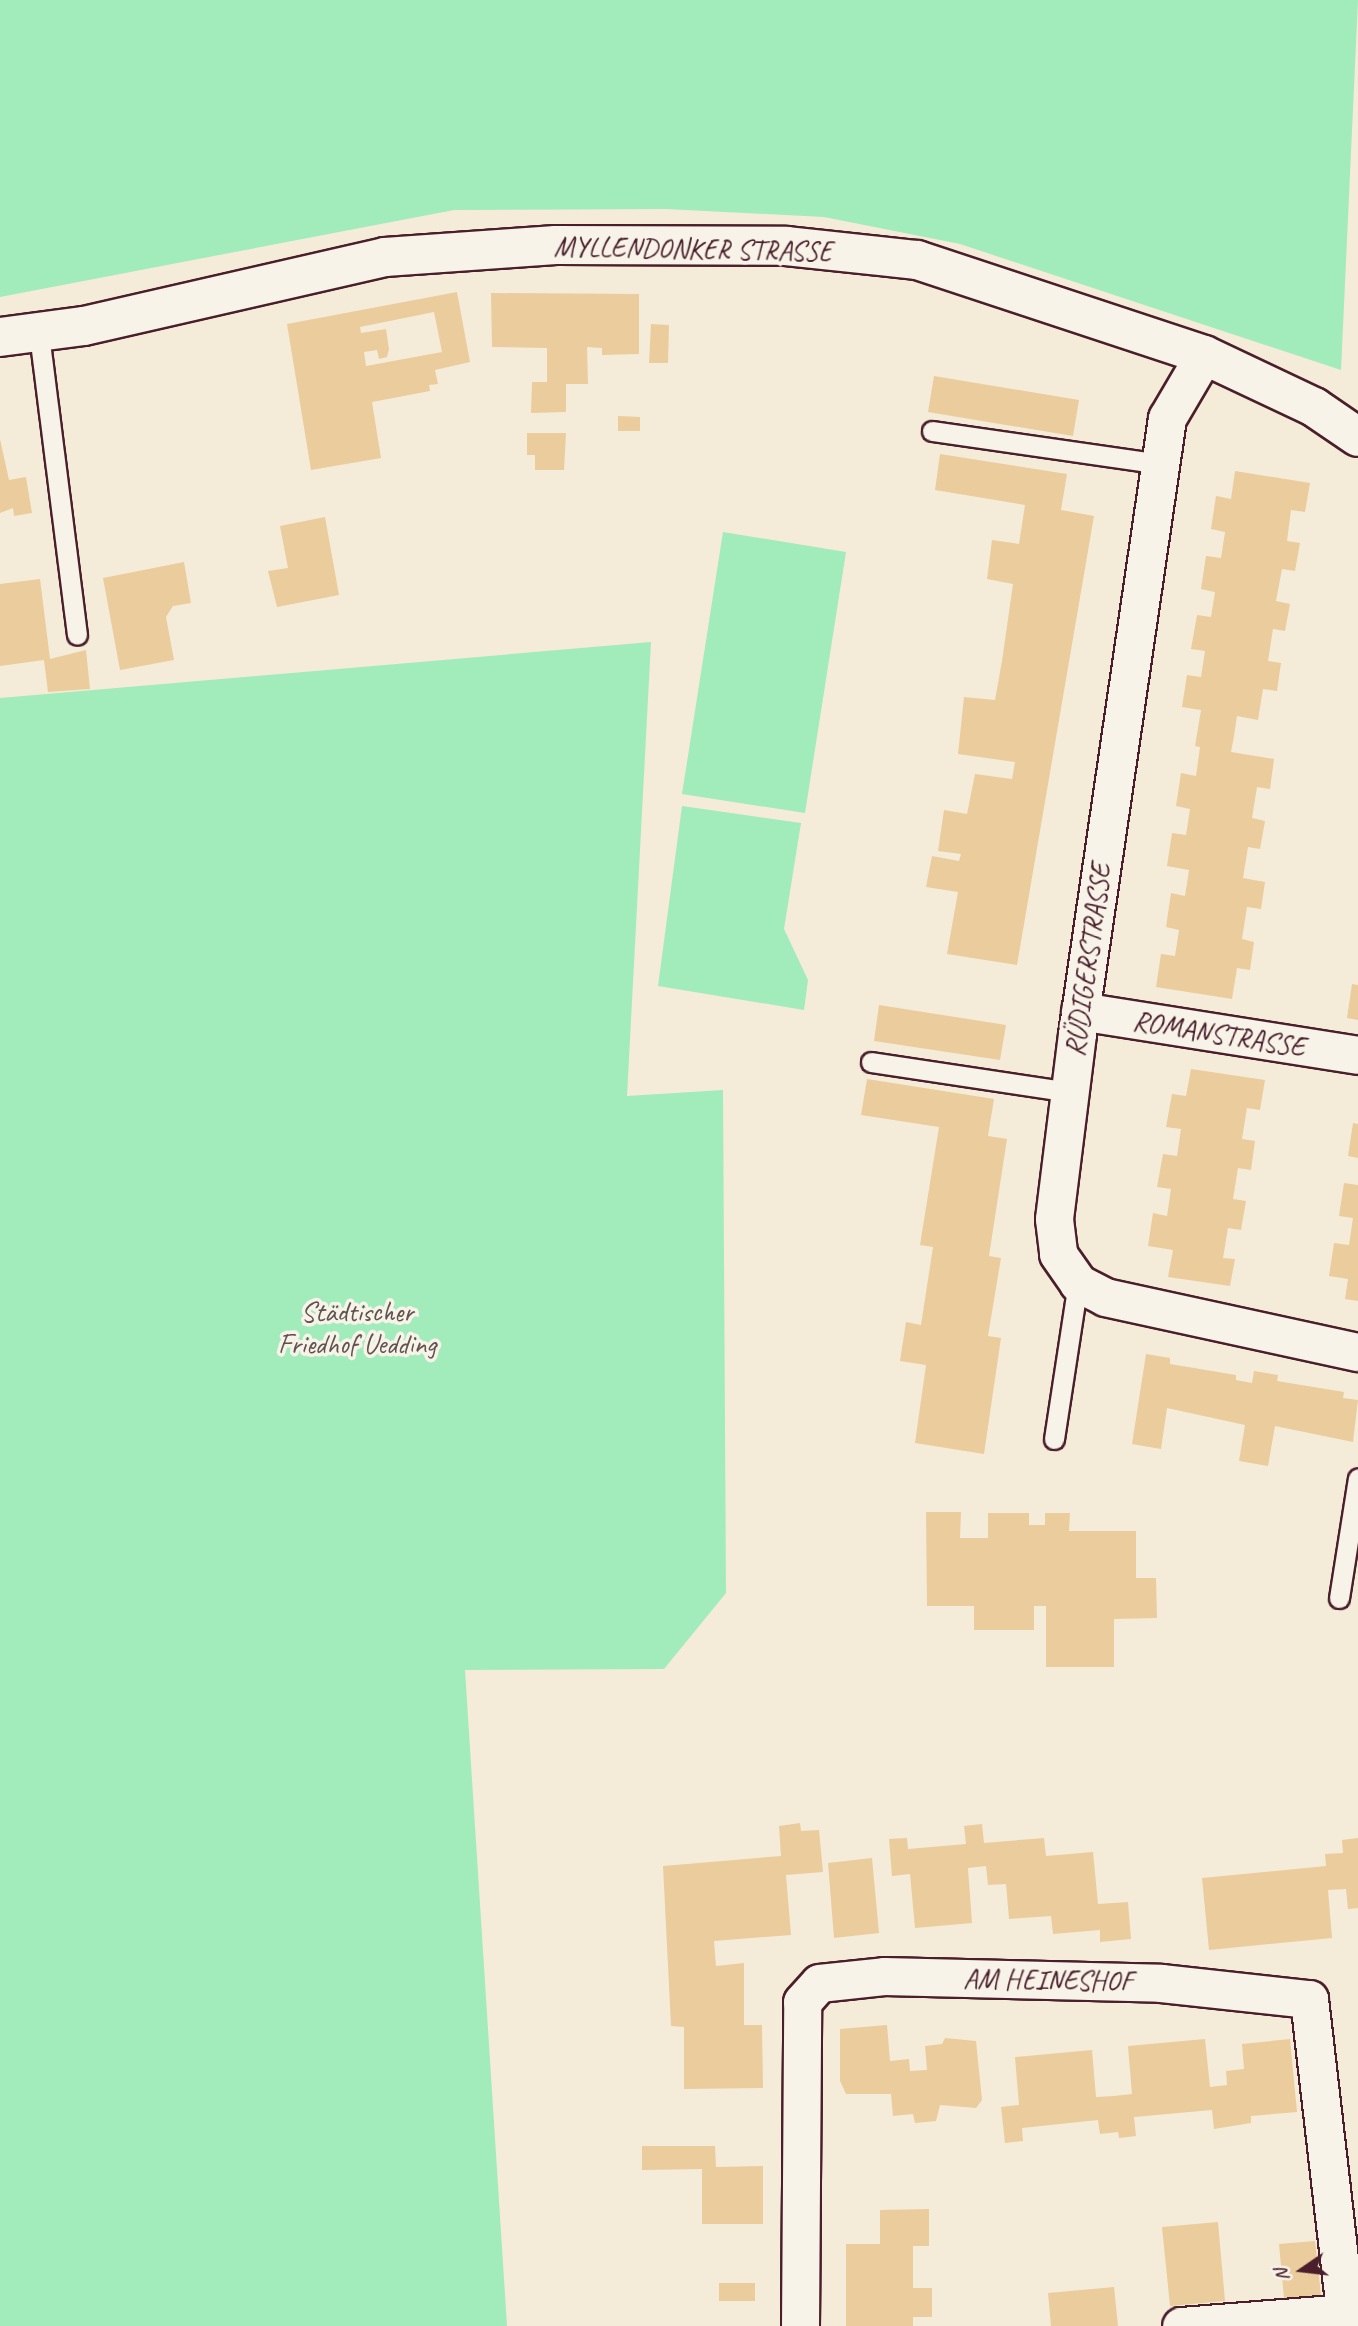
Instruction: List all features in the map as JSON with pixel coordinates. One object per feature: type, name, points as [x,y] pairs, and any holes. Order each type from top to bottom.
[{"type":"street","name":"MYLLENDONKER STRASSE","points":[[0,337],[39,334],[385,257],[556,245],[786,246],[917,260],[1204,355],[1314,407],[1358,437]]},
{"type":"street","name":"RÜDIGERSTRASSE","points":[[1091,1290],[1058,1254],[1054,1219],[1080,1011],[1167,418],[1204,355]]},
{"type":"street","name":"ROMANSTRASSE","points":[[1080,1011],[1358,1055]]},
{"type":"street","points":[[1091,1290],[1358,1352]]},
{"type":"street","name":"AM HEINESHOF","points":[[800,2326],[802,2002],[819,1983],[884,1976],[1161,1983],[1308,1998],[1346,2320],[1181,2326]]},
{"type":"lane","points":[[39,334],[77,635]]},
{"type":"lane","points":[[932,431],[1160,464]]},
{"type":"lane","points":[[871,1062],[1070,1092]]},
{"type":"lane","points":[[1054,1439],[1091,1290]]},
{"type":"lane","points":[[1339,1598],[1358,1478]]},
{"type":"green space","points":[[0,0],[1358,0],[1341,370],[960,244],[824,217],[666,209],[454,210],[0,297]]},
{"type":"green space","points":[[723,532],[846,552],[805,813],[682,794]]},
{"type":"green space","name":"Städtischer Friedhof Uedding","points":[[651,642],[627,1096],[723,1090],[726,1593],[664,1669],[465,1670],[507,2326],[0,2326],[0,698]]},
{"type":"green space","points":[[682,806],[801,823],[784,929],[808,980],[804,1010],[658,986]]},
{"type":"building","points":[[457,292],[470,362],[435,370],[438,384],[429,385],[430,391],[372,402],[381,458],[311,470],[287,324]],"holes":[[[434,312],[442,352],[366,366],[364,352],[377,350],[379,359],[387,357],[389,349],[386,329],[361,333],[360,327]]]},
{"type":"building","points":[[491,293],[639,294],[639,354],[602,355],[602,348],[587,347],[588,384],[566,384],[566,412],[531,413],[532,382],[547,382],[547,348],[492,347]]},
{"type":"building","points":[[651,324],[669,325],[668,363],[649,363]]},
{"type":"building","points":[[934,376],[1079,400],[1073,436],[928,412]]},
{"type":"building","points":[[618,416],[640,417],[640,431],[618,431]]},
{"type":"building","points":[[527,433],[566,433],[564,470],[535,470],[535,455],[527,455]]},
{"type":"building","points":[[0,439],[9,480],[26,477],[32,513],[14,516],[13,508],[0,513]]},
{"type":"building","points":[[940,454],[1067,474],[1061,510],[1094,516],[1017,965],[947,954],[958,892],[926,887],[932,856],[959,861],[961,854],[938,851],[944,810],[967,814],[975,774],[1012,779],[1015,762],[958,754],[964,697],[995,700],[1002,661],[1013,584],[987,579],[992,540],[1019,544],[1025,505],[935,490]]},
{"type":"building","points":[[1235,471],[1310,483],[1305,512],[1291,510],[1287,541],[1300,543],[1295,571],[1282,569],[1276,601],[1290,604],[1285,631],[1273,629],[1268,661],[1281,663],[1277,691],[1263,689],[1258,720],[1237,716],[1231,752],[1274,759],[1270,789],[1257,787],[1252,818],[1265,821],[1260,849],[1248,847],[1243,878],[1265,882],[1261,909],[1247,907],[1242,939],[1254,942],[1250,970],[1237,968],[1232,999],[1156,987],[1161,954],[1175,956],[1179,930],[1166,927],[1171,893],[1185,896],[1189,870],[1167,866],[1172,833],[1186,835],[1190,809],[1176,806],[1181,773],[1196,776],[1200,747],[1195,746],[1201,710],[1182,707],[1187,675],[1201,677],[1205,651],[1191,649],[1197,615],[1211,617],[1215,592],[1201,589],[1206,556],[1221,558],[1225,532],[1211,529],[1216,496],[1231,499]]},
{"type":"building","points":[[325,517],[339,595],[277,607],[268,571],[288,568],[280,526]]},
{"type":"building","points":[[184,562],[191,603],[173,606],[166,617],[174,660],[120,670],[103,578]]},
{"type":"building","points":[[40,579],[50,659],[86,650],[90,689],[48,692],[44,660],[0,666],[0,584]]},
{"type":"building","points":[[1352,984],[1358,985],[1358,1020],[1347,1018]]},
{"type":"building","points":[[879,1005],[1006,1025],[1000,1060],[874,1041]]},
{"type":"building","points":[[1191,1069],[1265,1080],[1260,1110],[1247,1108],[1242,1139],[1255,1141],[1251,1170],[1238,1168],[1233,1199],[1246,1201],[1241,1230],[1228,1228],[1223,1258],[1235,1259],[1230,1286],[1168,1277],[1173,1250],[1148,1246],[1153,1213],[1167,1216],[1171,1189],[1157,1187],[1163,1154],[1177,1156],[1181,1129],[1166,1127],[1172,1094],[1186,1096]]},
{"type":"building","points":[[867,1079],[994,1099],[988,1136],[1007,1139],[989,1256],[1001,1258],[988,1336],[1001,1338],[984,1454],[915,1443],[926,1365],[900,1361],[906,1322],[921,1325],[933,1247],[920,1245],[939,1127],[861,1115]]},
{"type":"building","points":[[1353,1123],[1358,1124],[1358,1158],[1348,1156]]},
{"type":"building","points":[[1344,1183],[1358,1185],[1358,1301],[1345,1299],[1348,1279],[1329,1276],[1334,1243],[1349,1245],[1353,1218],[1339,1216]]},
{"type":"building","points":[[1146,1354],[1170,1358],[1170,1364],[1236,1375],[1236,1380],[1252,1383],[1254,1371],[1278,1375],[1277,1381],[1344,1392],[1343,1398],[1358,1400],[1353,1442],[1275,1426],[1268,1466],[1239,1461],[1245,1425],[1167,1408],[1161,1449],[1132,1444]]},
{"type":"building","points":[[926,1512],[961,1512],[960,1538],[988,1538],[988,1513],[1029,1513],[1029,1525],[1045,1525],[1045,1513],[1070,1513],[1069,1531],[1136,1531],[1136,1578],[1156,1578],[1157,1618],[1114,1619],[1114,1667],[1046,1667],[1046,1606],[1034,1606],[1034,1630],[974,1630],[974,1606],[927,1606]]},
{"type":"building","points":[[800,1823],[801,1831],[819,1830],[823,1872],[786,1875],[791,1935],[714,1941],[716,1966],[744,1963],[744,2025],[762,2025],[763,2088],[684,2089],[684,2027],[671,2026],[663,1866],[781,1856],[779,1826]]},
{"type":"building","points":[[982,1824],[984,1843],[1044,1838],[1046,1856],[1093,1852],[1098,1904],[1128,1902],[1131,1939],[1100,1942],[1100,1930],[1053,1934],[1051,1916],[1009,1919],[1006,1884],[988,1885],[986,1866],[968,1868],[972,1923],[915,1928],[910,1874],[892,1876],[889,1839],[907,1838],[908,1849],[966,1844],[964,1826]]},
{"type":"building","points":[[1358,1838],[1358,1908],[1348,1909],[1346,1889],[1328,1890],[1332,1938],[1209,1950],[1202,1878],[1326,1866],[1325,1854],[1343,1853],[1342,1840]]},
{"type":"building","points":[[872,1858],[879,1933],[834,1938],[828,1863]]},
{"type":"building","points":[[887,2025],[890,2061],[909,2059],[910,2071],[927,2070],[925,2046],[942,2044],[945,2038],[976,2041],[982,2100],[976,2108],[940,2105],[936,2121],[915,2123],[913,2114],[893,2116],[891,2094],[846,2094],[840,2081],[840,2029]]},
{"type":"building","points":[[1205,2039],[1210,2087],[1227,2085],[1226,2071],[1244,2069],[1242,2044],[1290,2039],[1297,2112],[1251,2116],[1251,2123],[1214,2129],[1212,2110],[1134,2117],[1136,2136],[1119,2138],[1118,2132],[1100,2134],[1098,2120],[1022,2128],[1023,2141],[1005,2143],[1001,2107],[1019,2105],[1015,2057],[1092,2050],[1096,2097],[1114,2096],[1132,2094],[1128,2046]]},
{"type":"building","points":[[642,2146],[715,2146],[716,2167],[763,2166],[763,2224],[702,2224],[702,2169],[642,2170]]},
{"type":"building","points":[[929,2209],[929,2246],[913,2246],[913,2288],[932,2288],[932,2317],[913,2317],[913,2326],[846,2326],[846,2244],[880,2244],[880,2210]]},
{"type":"building","points":[[1218,2222],[1225,2301],[1170,2306],[1162,2227]]},
{"type":"building","points":[[1315,2241],[1321,2295],[1284,2298],[1279,2244]]},
{"type":"building","points":[[719,2283],[755,2283],[755,2301],[719,2301]]},
{"type":"building","points":[[1114,2287],[1118,2326],[1051,2326],[1048,2293]]}]
